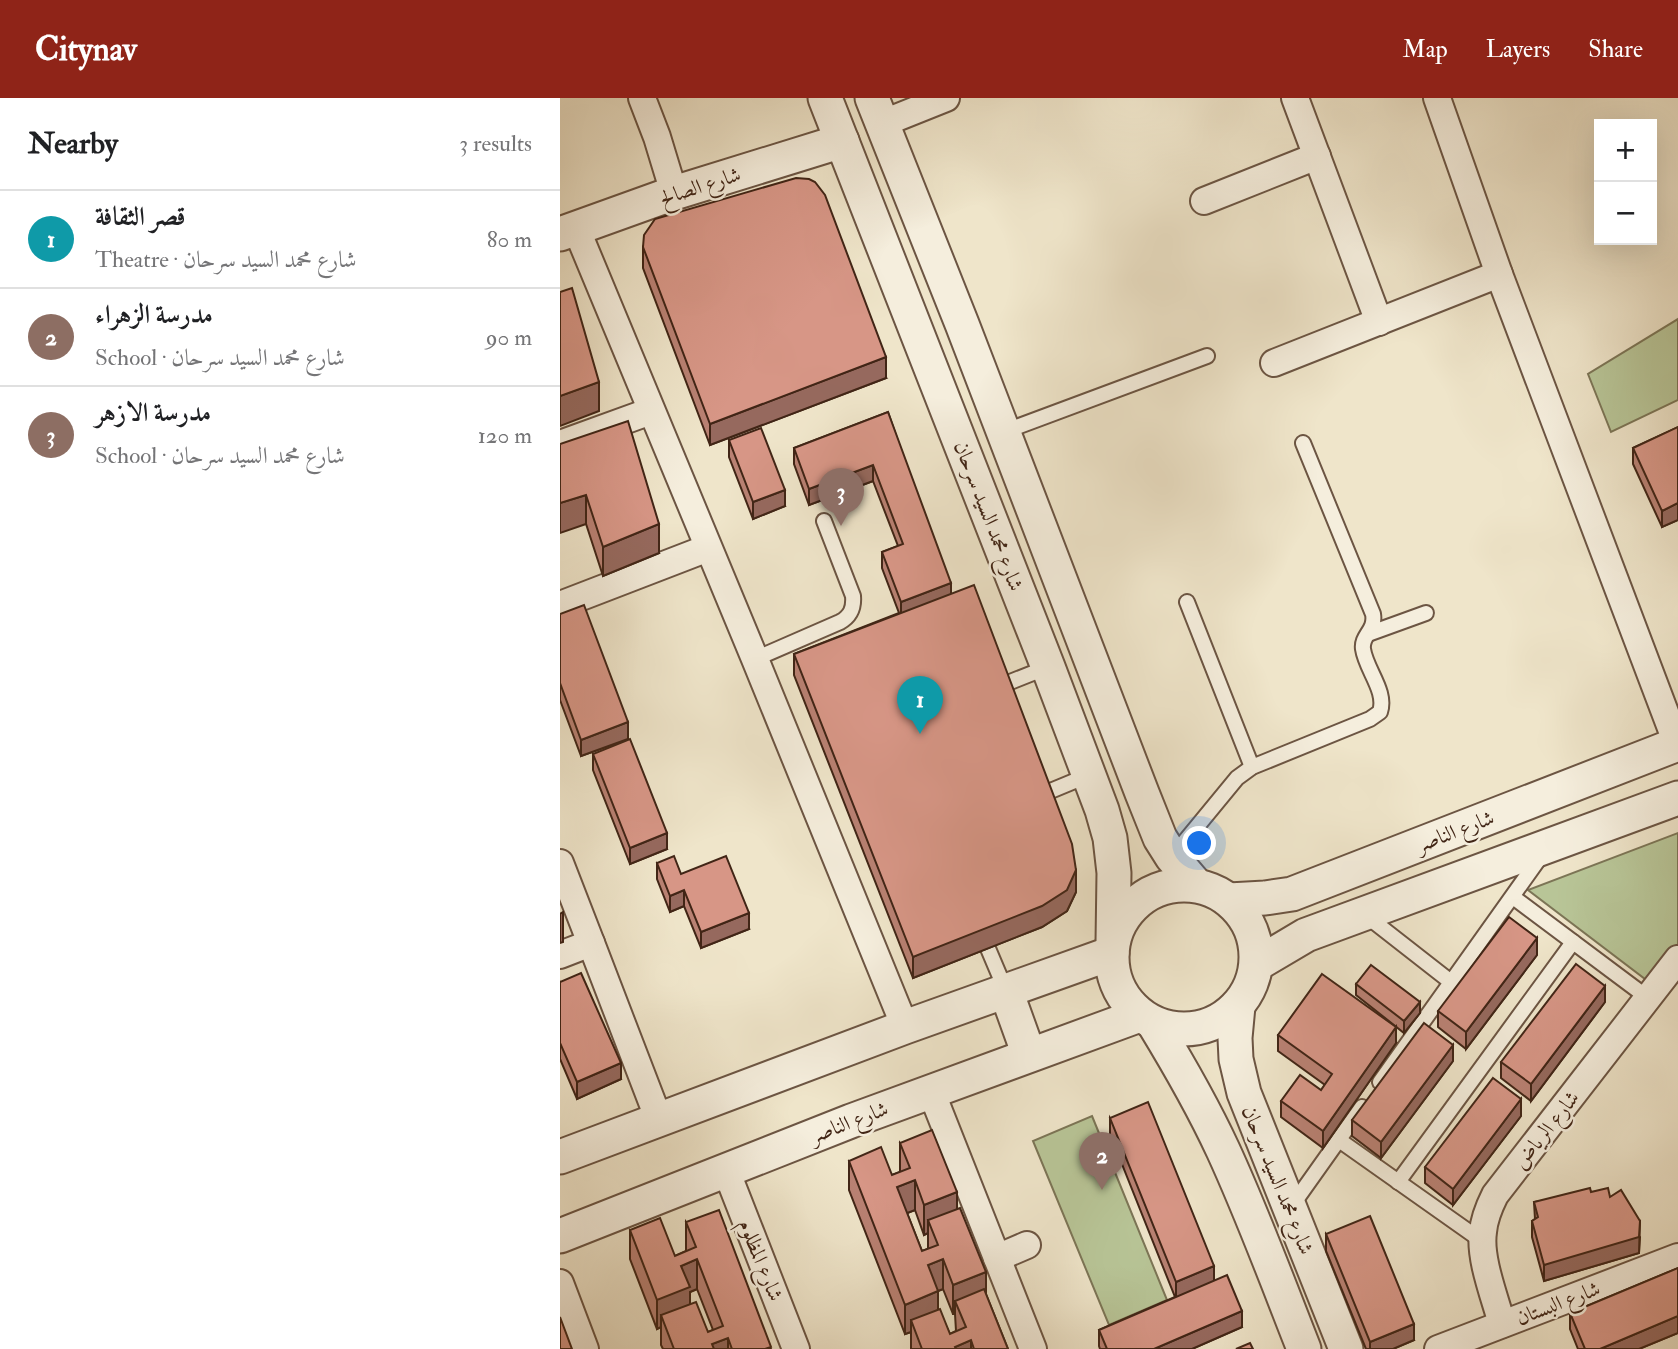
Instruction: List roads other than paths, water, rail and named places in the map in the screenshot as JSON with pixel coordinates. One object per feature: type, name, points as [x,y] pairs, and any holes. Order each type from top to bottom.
[{"type":"street","points":[[642,98],[674,193]]},
{"type":"street","name":"شارع محمد السيد سرحان","points":[[825,98],[1102,810],[1110,838],[1114,873],[1113,948]]},
{"type":"street","points":[[876,111],[946,98]]},
{"type":"street","points":[[1295,98],[1379,322]]},
{"type":"street","points":[[1437,98],[1499,274],[1677,744]]},
{"type":"street","name":"شارع محمد السيد سرحان","points":[[876,111],[962,324],[1160,838],[1196,885]]},
{"type":"street","name":"شارع الصالح","points":[[568,231],[674,193],[842,141]]},
{"type":"street","points":[[1204,201],[1317,156]]},
{"type":"street","points":[[568,231],[651,411],[905,1027]]},
{"type":"street","points":[[1274,363],[1499,274]]},
{"type":"street","points":[[920,339],[962,324]]},
{"type":"street","points":[[560,444],[651,411]]},
{"type":"street","points":[[560,605],[708,548]]},
{"type":"street","name":"شارع الناصر","points":[[1229,900],[1292,894],[1677,744]]},
{"type":"street","points":[[1102,810],[1142,793]]},
{"type":"street","points":[[1256,964],[1306,936],[1678,798]]},
{"type":"street","points":[[560,863],[659,1120]]},
{"type":"street","points":[[1342,875],[1360,916]]},
{"type":"street","points":[[1196,885],[1219,893],[1229,900],[1248,922],[1256,949],[1254,979],[1238,1006],[1214,1024],[1184,1030],[1169,1028],[1147,1019],[1127,1003],[1118,988],[1113,971],[1113,948],[1118,927],[1126,913],[1137,902],[1165,887],[1196,885]]},
{"type":"street","points":[[560,955],[591,943]]},
{"type":"street","points":[[560,1157],[1006,991],[1113,948]]},
{"type":"street","name":"شارع الرياض","points":[[1502,1324],[1482,1252],[1487,1213],[1495,1195],[1678,959]]},
{"type":"street","points":[[1006,991],[1029,1055]]},
{"type":"street","name":"شارع محمد السيد سرحان","points":[[1238,1006],[1236,1059],[1244,1093],[1346,1349]]},
{"type":"street","name":"شارع محمد السيد سرحان","points":[[1147,1019],[1193,1089],[1218,1139],[1304,1349]]},
{"type":"street","name":"شارع الناصر","points":[[560,1236],[931,1091],[1029,1055],[1147,1019]]},
{"type":"street","points":[[931,1091],[1033,1349]]},
{"type":"street","points":[[1218,1139],[1255,1123]]},
{"type":"street","name":"شارع المظلوم","points":[[726,1170],[796,1349]]},
{"type":"street","points":[[997,1258],[1027,1245]]},
{"type":"street","name":"شارع البستان","points":[[1438,1349],[1678,1257]]},
{"type":"street","points":[[560,1283],[585,1349]]},
{"type":"lane","points":[[1003,432],[1207,356]]},
{"type":"lane","points":[[1172,857],[1237,778],[1252,767],[1370,719],[1380,712],[1382,700],[1363,652],[1363,642],[1374,625],[1373,614],[1303,443]]},
{"type":"lane","points":[[755,659],[840,622],[852,612],[853,596],[824,521]]},
{"type":"lane","points":[[1187,602],[1252,767]]},
{"type":"lane","points":[[1368,634],[1426,613]]},
{"type":"lane","points":[[984,692],[1048,667]]},
{"type":"lane","points":[[1025,801],[1089,775]]},
{"type":"lane","points":[[1290,1208],[1548,846]]},
{"type":"lane","points":[[1513,897],[1648,998]]},
{"type":"lane","points":[[1360,916],[1451,982]]},
{"type":"lane","points":[[983,939],[1006,991]]},
{"type":"lane","points":[[1398,1182],[1573,942]]},
{"type":"lane","points":[[1339,1140],[1482,1241]]},
{"type":"place","name":"مدرسة الازهر","points":[[841,526]]},
{"type":"place","name":"قصر الثقافة","points":[[920,734]]},
{"type":"place","name":"مدرسة الزهراء","points":[[1102,1190]]}]
